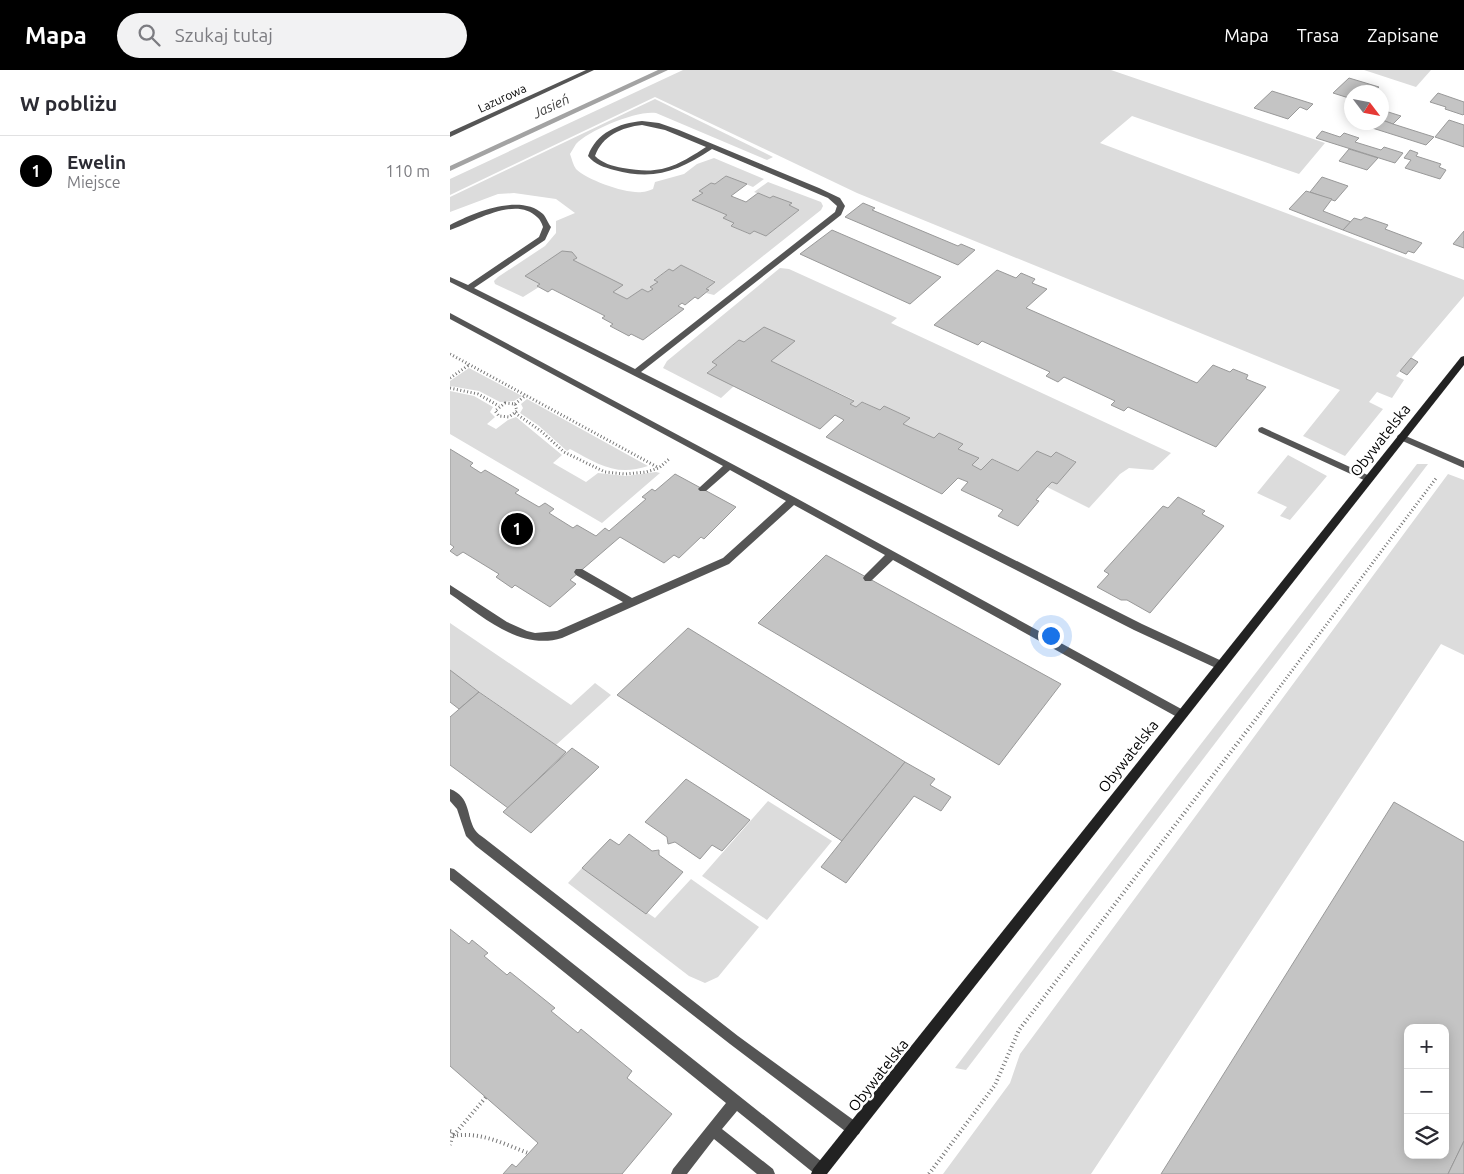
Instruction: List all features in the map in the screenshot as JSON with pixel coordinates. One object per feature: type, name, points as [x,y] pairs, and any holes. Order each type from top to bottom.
[{"type":"main road","name":"Obywatelska","points":[[819,1172],[1220,664],[1464,359]]},
{"type":"street","name":"Lazurowa","points":[[450,135],[591,70]]},
{"type":"street","points":[[636,373],[838,213],[841,206],[837,200],[830,196],[712,146],[674,131],[643,123],[623,126],[607,134],[593,148],[591,156],[596,162],[608,166],[640,174],[655,174],[674,170],[712,146]]},
{"type":"street","points":[[450,228],[493,209],[512,208],[533,211],[544,219],[547,227],[542,238],[468,289]]},
{"type":"street","points":[[450,279],[1138,628],[1220,664]]},
{"type":"street","points":[[450,316],[793,500],[1181,714]]},
{"type":"street","points":[[1262,430],[1369,479]]},
{"type":"street","points":[[1401,437],[1464,465]]},
{"type":"street","points":[[703,489],[728,466]]},
{"type":"street","points":[[450,588],[512,629],[534,638],[570,632],[726,561],[793,500]]},
{"type":"street","points":[[868,578],[892,555]]},
{"type":"street","points":[[579,572],[632,603]]},
{"type":"street","points":[[450,794],[462,806],[470,832],[480,842],[734,1040],[854,1129]]},
{"type":"street","points":[[450,873],[736,1101],[819,1172]]},
{"type":"street","points":[[678,1174],[736,1101]]},
{"type":"street","points":[[713,1130],[765,1172]]},
{"type":"path","points":[[450,354],[659,468]]},
{"type":"path","points":[[450,378],[469,365]]},
{"type":"path","points":[[450,388],[478,394],[499,406]]},
{"type":"path","points":[[515,404],[518,407],[515,413],[509,417],[499,416],[495,411],[505,403],[515,404],[526,395]]},
{"type":"path","points":[[515,413],[541,431],[564,452],[599,470],[625,474],[646,472],[659,468],[687,444]]},
{"type":"path","points":[[929,1174],[995,1085],[1019,1030],[1245,734],[1450,459]]},
{"type":"path","points":[[450,1145],[453,1136],[486,1097]]},
{"type":"path","points":[[450,1131],[453,1132],[453,1136]]},
{"type":"path","points":[[453,1136],[466,1134],[478,1136],[528,1153]]},
{"type":"shaded area","points":[[683,70],[1111,70],[1325,143],[1299,174],[1132,116],[1100,143],[1464,280],[1464,296],[1396,376],[1404,380],[1392,398],[1377,392],[1369,402],[1383,409],[1345,456],[1303,436],[1340,390],[857,193],[655,97],[450,195],[450,179]]},
{"type":"shaded area","points":[[1364,70],[1431,70],[1416,87]]},
{"type":"shaded area","points":[[655,99],[773,157],[767,160],[656,113],[648,113],[614,122],[582,139],[576,144],[570,154],[576,169],[589,178],[607,185],[626,191],[643,192],[653,189],[655,182],[684,174],[697,164],[714,158],[764,179],[753,187],[726,176],[700,191],[703,193],[693,200],[727,215],[734,223],[731,226],[749,234],[754,231],[766,236],[799,210],[789,205],[791,203],[773,196],[770,198],[754,192],[768,182],[821,202],[823,206],[821,210],[714,295],[706,293],[709,290],[706,289],[715,281],[681,265],[673,271],[669,269],[654,279],[658,282],[651,287],[653,289],[648,292],[642,289],[627,299],[613,292],[622,285],[573,260],[577,258],[525,276],[540,284],[537,286],[539,287],[523,297],[495,284],[494,281],[498,277],[545,246],[556,233],[556,221],[575,213],[556,199],[514,193],[498,194],[450,212],[450,197]]},
{"type":"shaded area","points":[[780,268],[789,269],[897,318],[891,323],[1171,453],[1153,470],[1129,468],[1120,474],[1089,508],[1047,487],[1076,461],[1056,452],[1051,457],[1037,451],[1018,471],[993,459],[981,470],[972,465],[978,458],[958,449],[962,444],[939,433],[934,438],[903,424],[909,417],[884,406],[880,410],[863,402],[856,407],[850,404],[854,400],[771,361],[739,340],[712,362],[717,365],[707,372],[734,386],[721,398],[663,368],[667,361]]},
{"type":"shaded area","points":[[469,368],[522,396],[514,401],[500,402],[479,391],[450,386],[450,381]]},
{"type":"shaded area","points":[[450,391],[474,396],[493,407],[490,412],[495,417],[487,424],[496,429],[508,420],[516,417],[562,455],[553,463],[586,482],[598,473],[626,476],[660,473],[602,523],[450,434]]},
{"type":"shaded area","points":[[527,399],[648,466],[637,469],[617,469],[599,464],[570,449],[567,451],[538,425],[520,413],[523,408],[521,404]]},
{"type":"shaded area","points":[[1288,455],[1327,476],[1290,520],[1280,516],[1287,507],[1257,493]]},
{"type":"shaded area","points":[[1417,464],[1428,464],[966,1070],[955,1068],[1177,775]]},
{"type":"shaded area","points":[[1448,474],[1464,480],[1464,655],[1441,644],[1091,1174],[943,1174],[1010,1083],[1020,1054]]},
{"type":"shaded area","points":[[450,623],[571,705],[595,683],[611,695],[556,745],[450,671]]},
{"type":"shaded area","points":[[768,801],[832,841],[767,920],[702,876]]},
{"type":"shaded area","points":[[582,868],[655,918],[691,879],[759,927],[718,977],[705,983],[689,976],[568,883]]},
{"type":"building","points":[[1349,78],[1372,85],[1344,85],[1344,96],[1333,93]]},
{"type":"building","points":[[1272,91],[1313,104],[1307,110],[1300,107],[1288,119],[1254,108]]},
{"type":"building","points":[[1438,93],[1464,102],[1464,114],[1445,109],[1446,107],[1430,102]]},
{"type":"building","points":[[1389,112],[1401,116],[1393,124],[1389,123]]},
{"type":"building","points":[[1449,120],[1464,125],[1464,147],[1435,137]]},
{"type":"building","points":[[1389,123],[1434,137],[1426,145],[1379,130],[1389,130]]},
{"type":"building","points":[[1322,131],[1340,137],[1344,133],[1359,138],[1355,142],[1381,150],[1384,147],[1403,153],[1395,163],[1316,138]]},
{"type":"building","points":[[1349,149],[1378,158],[1367,170],[1339,161]]},
{"type":"building","points":[[1410,150],[1418,153],[1416,156],[1441,164],[1439,167],[1446,170],[1440,179],[1405,168],[1411,160],[1404,158]]},
{"type":"building","points":[[726,176],[747,184],[731,196],[746,202],[758,193],[770,198],[773,196],[792,203],[789,205],[799,210],[766,236],[754,231],[750,234],[731,226],[734,223],[723,218],[727,215],[692,200],[703,193],[699,191],[711,183],[715,184]]},
{"type":"building","points":[[1322,177],[1348,186],[1335,201],[1310,192]]},
{"type":"building","points":[[1306,191],[1332,199],[1323,211],[1351,222],[1343,230],[1289,209]]},
{"type":"building","points":[[863,203],[875,208],[872,210],[958,246],[961,244],[975,250],[958,265],[845,217]]},
{"type":"building","points":[[1365,217],[1388,225],[1385,229],[1422,243],[1414,253],[1408,251],[1406,254],[1343,230],[1354,218],[1361,220]]},
{"type":"building","points":[[832,230],[941,277],[910,304],[800,254]]},
{"type":"building","points":[[1464,231],[1464,248],[1453,244]]},
{"type":"building","points":[[562,251],[572,252],[577,258],[573,260],[623,285],[613,292],[627,299],[642,289],[648,292],[653,289],[650,287],[658,282],[654,280],[669,269],[673,271],[681,265],[715,282],[698,299],[695,297],[685,305],[682,303],[678,306],[684,309],[643,340],[631,334],[629,336],[610,326],[613,324],[602,318],[605,316],[552,289],[548,292],[537,286],[540,284],[525,276]]},
{"type":"building","points":[[997,270],[1016,278],[1021,273],[1035,279],[1032,283],[1047,289],[1026,308],[1197,383],[1213,365],[1230,372],[1233,369],[1248,375],[1246,379],[1266,387],[1216,447],[1128,407],[1124,411],[1111,405],[1115,401],[1064,377],[1058,382],[1046,376],[1050,372],[982,341],[978,345],[934,325]]},
{"type":"building","points":[[764,327],[795,341],[771,361],[854,401],[850,404],[856,407],[862,402],[880,410],[884,406],[910,418],[903,424],[934,438],[939,433],[963,444],[958,449],[979,458],[972,465],[981,470],[992,459],[1018,471],[1037,451],[1051,457],[1056,452],[1076,462],[1057,484],[1052,482],[1047,487],[1036,500],[1039,501],[1018,526],[998,516],[1003,510],[961,490],[968,482],[958,478],[942,494],[826,437],[844,420],[835,415],[820,429],[707,373],[717,365],[712,362],[739,340],[744,342]]},
{"type":"building","points":[[1411,358],[1418,362],[1407,375],[1400,371]]},
{"type":"building","points":[[450,449],[473,463],[470,466],[481,473],[485,470],[519,490],[515,493],[539,507],[545,503],[554,509],[549,513],[573,528],[577,525],[596,536],[605,528],[609,531],[646,499],[642,497],[652,489],[655,491],[675,474],[736,507],[704,539],[701,537],[679,558],[674,555],[664,563],[620,537],[570,580],[576,584],[550,607],[515,585],[512,588],[496,577],[499,574],[463,552],[457,556],[450,551],[454,547],[450,544]]},
{"type":"building","points":[[1178,497],[1205,511],[1202,514],[1224,526],[1150,613],[1127,600],[1121,600],[1097,587],[1109,574],[1104,571],[1163,506],[1168,508]]},
{"type":"building","points":[[826,555],[1061,684],[999,765],[758,623]]},
{"type":"building","points":[[688,628],[905,762],[842,841],[617,695]]},
{"type":"building","points":[[450,670],[479,692],[459,709],[450,702]]},
{"type":"building","points":[[479,692],[566,752],[508,808],[450,765],[450,717]]},
{"type":"building","points":[[572,748],[599,767],[531,833],[503,812]]},
{"type":"building","points":[[905,762],[935,779],[930,785],[951,797],[941,811],[914,796],[846,883],[821,867]]},
{"type":"building","points":[[686,779],[750,820],[722,851],[712,845],[700,859],[675,842],[668,844],[667,837],[645,822]]},
{"type":"building","points":[[1394,802],[1464,842],[1464,1141],[1448,1174],[1161,1174]]},
{"type":"building","points":[[629,834],[652,851],[659,850],[659,855],[683,872],[646,914],[582,868],[610,839],[619,845]]},
{"type":"building","points":[[450,929],[469,944],[472,940],[488,953],[484,956],[507,975],[510,972],[555,1008],[551,1011],[578,1033],[581,1029],[632,1071],[627,1078],[672,1114],[622,1174],[503,1174],[512,1164],[516,1167],[538,1143],[450,1066]]},
{"type":"building","points":[[1464,1141],[1464,1174],[1448,1174]]},
{"type":"waterway","name":"Jasień","points":[[450,169],[664,70]]},
{"type":"place","name":"Ewelin","points":[[517,529]]}]
